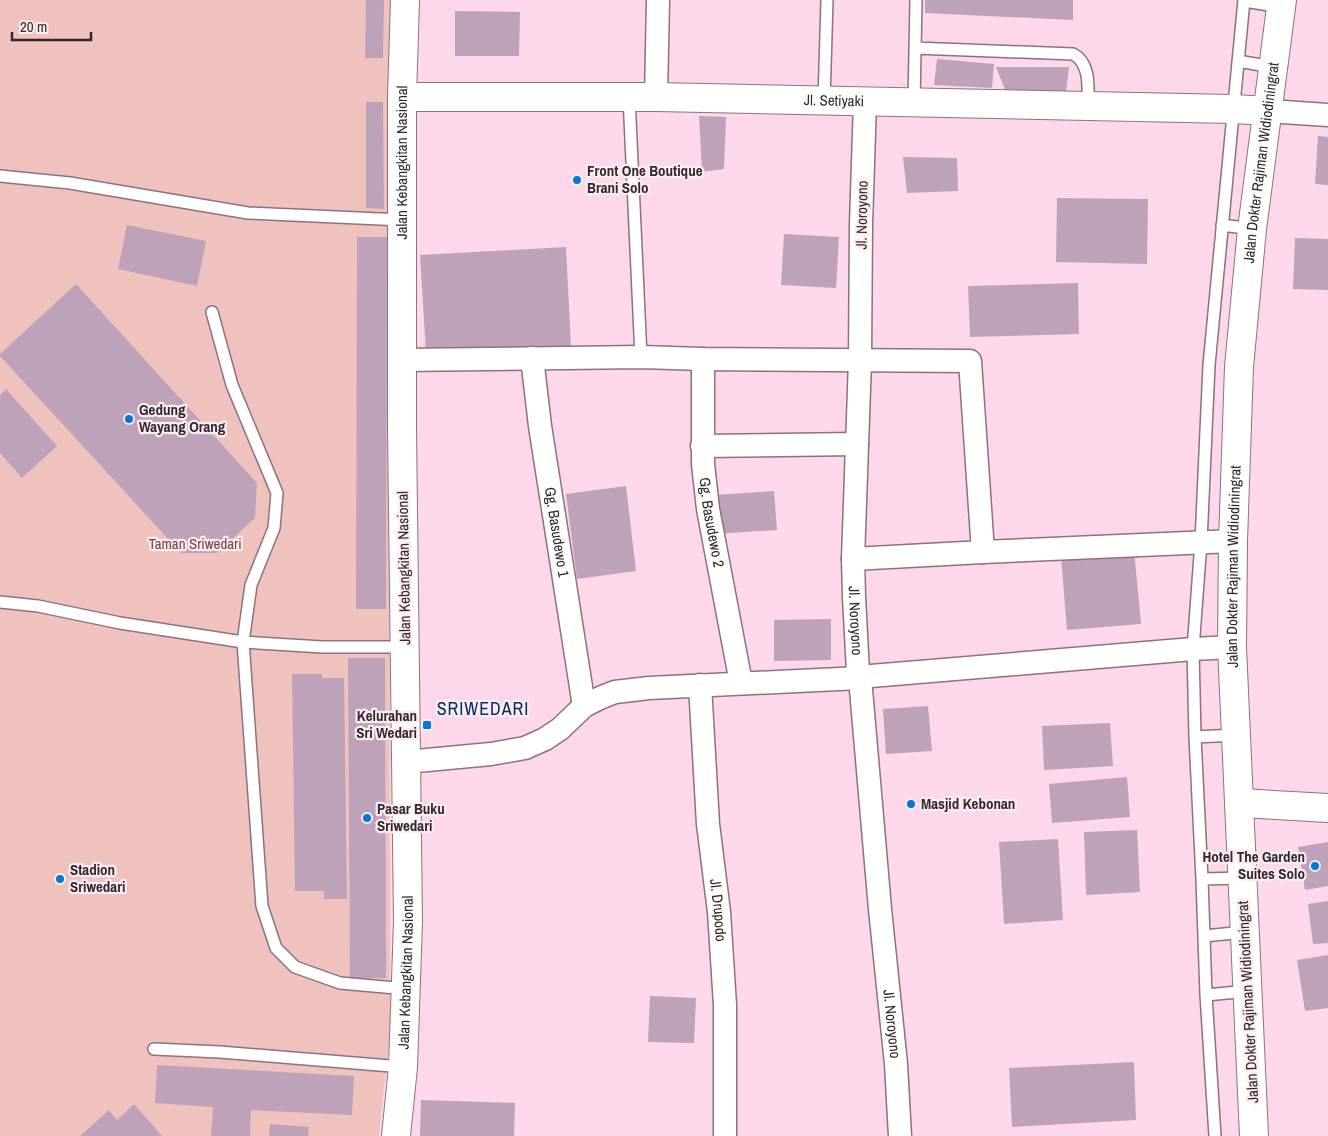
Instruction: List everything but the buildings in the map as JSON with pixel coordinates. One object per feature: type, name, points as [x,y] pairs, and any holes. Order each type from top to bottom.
[{"type":"main road","name":"Jalan Kebangkitan Nasional","points":[[396,1136],[403,1067],[408,922],[402,360],[402,97],[405,0]]},
{"type":"main road","name":"Jalan Dokter Rajiman Widiodiningrat","points":[[1254,1136],[1232,647],[1233,541],[1239,367],[1252,229],[1281,4]]},
{"type":"main road","name":"Jl. Setiyaki","points":[[402,97],[656,97],[1268,111]]},
{"type":"main road","points":[[1240,803],[1328,808]]},
{"type":"street","points":[[656,97],[658,0]]},
{"type":"street","name":"Jl. Noroyono","points":[[865,102],[861,224],[860,361],[853,559],[854,596],[858,672],[896,1064],[900,1136]]},
{"type":"street","points":[[1268,111],[1328,115]]},
{"type":"street","points":[[402,360],[641,357],[970,361],[983,552]]},
{"type":"street","name":"Gg. Basudewo 1","points":[[532,358],[540,426],[584,706]]},
{"type":"street","name":"Gg. Basudewo 2","points":[[703,359],[702,446],[708,509],[741,683]]},
{"type":"street","points":[[702,446],[857,444]]},
{"type":"street","points":[[853,559],[1233,541]]},
{"type":"street","points":[[406,762],[490,754],[525,748],[545,739],[560,729],[584,706],[615,692],[700,685],[860,678],[1232,647]]},
{"type":"street","name":"Jl. Drupodo","points":[[700,685],[708,824],[719,912],[725,1005],[725,1136]]},
{"type":"lane","points":[[824,101],[827,0]]},
{"type":"lane","points":[[914,103],[916,0]]},
{"type":"lane","points":[[1215,1136],[1206,995],[1192,649],[1200,542],[1209,365],[1244,1],[1281,4]]},
{"type":"lane","points":[[915,48],[1073,54],[1079,57],[1085,68],[1088,83],[1088,106]]},
{"type":"lane","points":[[1238,61],[1274,67]]},
{"type":"lane","points":[[629,97],[641,357]]},
{"type":"lane","points":[[0,176],[70,183],[248,213],[402,220]]},
{"type":"lane","points":[[1222,225],[1252,229]]},
{"type":"lane","points":[[212,312],[232,385],[277,493],[274,528],[251,585],[243,642],[262,906],[276,948],[295,967],[340,983],[407,988]]},
{"type":"lane","points":[[0,602],[38,606],[120,623],[243,642],[322,647],[404,647]]},
{"type":"lane","points":[[1195,738],[1237,735]]},
{"type":"lane","points":[[1202,879],[1243,878]]},
{"type":"lane","points":[[1204,936],[1244,932]]},
{"type":"lane","points":[[1206,995],[1248,991]]},
{"type":"lane","points":[[154,1049],[220,1052],[403,1067]]},
{"type":"green space","name":"Taman Sriwedari","points":[[0,0],[390,0],[390,1032],[379,1136],[0,1136]]},
{"type":"place","name":"Front One Boutique Brani Solo","points":[[577,180]]},
{"type":"place","name":"Gedung Wayang Orang","points":[[129,419]]},
{"type":"place","name":"Kelurahan Sri Wedari","points":[[427,725]]},
{"type":"place","name":"Masjid Kebonan","points":[[911,804]]},
{"type":"place","name":"Pasar Buku Sriwedari","points":[[367,818]]},
{"type":"place","name":"Hotel The Garden Suites Solo","points":[[1315,866]]},
{"type":"place","name":"Stadion Sriwedari","points":[[60,879]]},
{"type":"district","name":"SRIWEDARI","points":[[483,709]]}]
